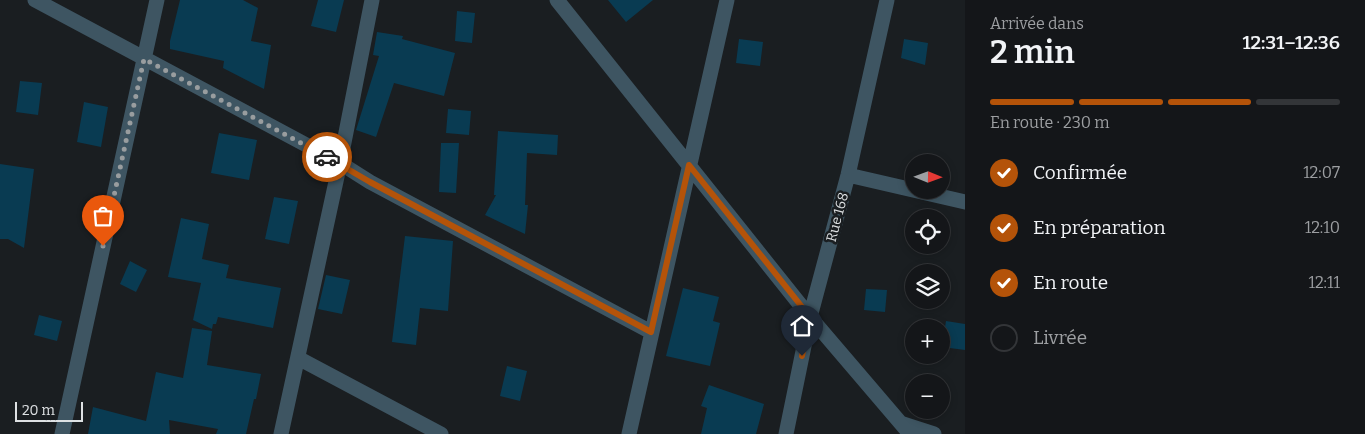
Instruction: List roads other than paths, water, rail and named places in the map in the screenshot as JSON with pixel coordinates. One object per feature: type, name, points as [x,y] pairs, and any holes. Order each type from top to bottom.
[{"type":"street","points":[[35,0],[651,332]]},
{"type":"street","points":[[62,434],[157,0]]},
{"type":"street","points":[[282,434],[340,163],[372,0]]},
{"type":"street","points":[[557,0],[810,317],[906,429],[934,434]]},
{"type":"street","points":[[629,434],[727,0]]},
{"type":"street","name":"Rue 168","points":[[786,434],[810,317],[848,175],[886,0]]},
{"type":"street","points":[[848,175],[965,202]]},
{"type":"street","points":[[298,358],[441,434]]}]
